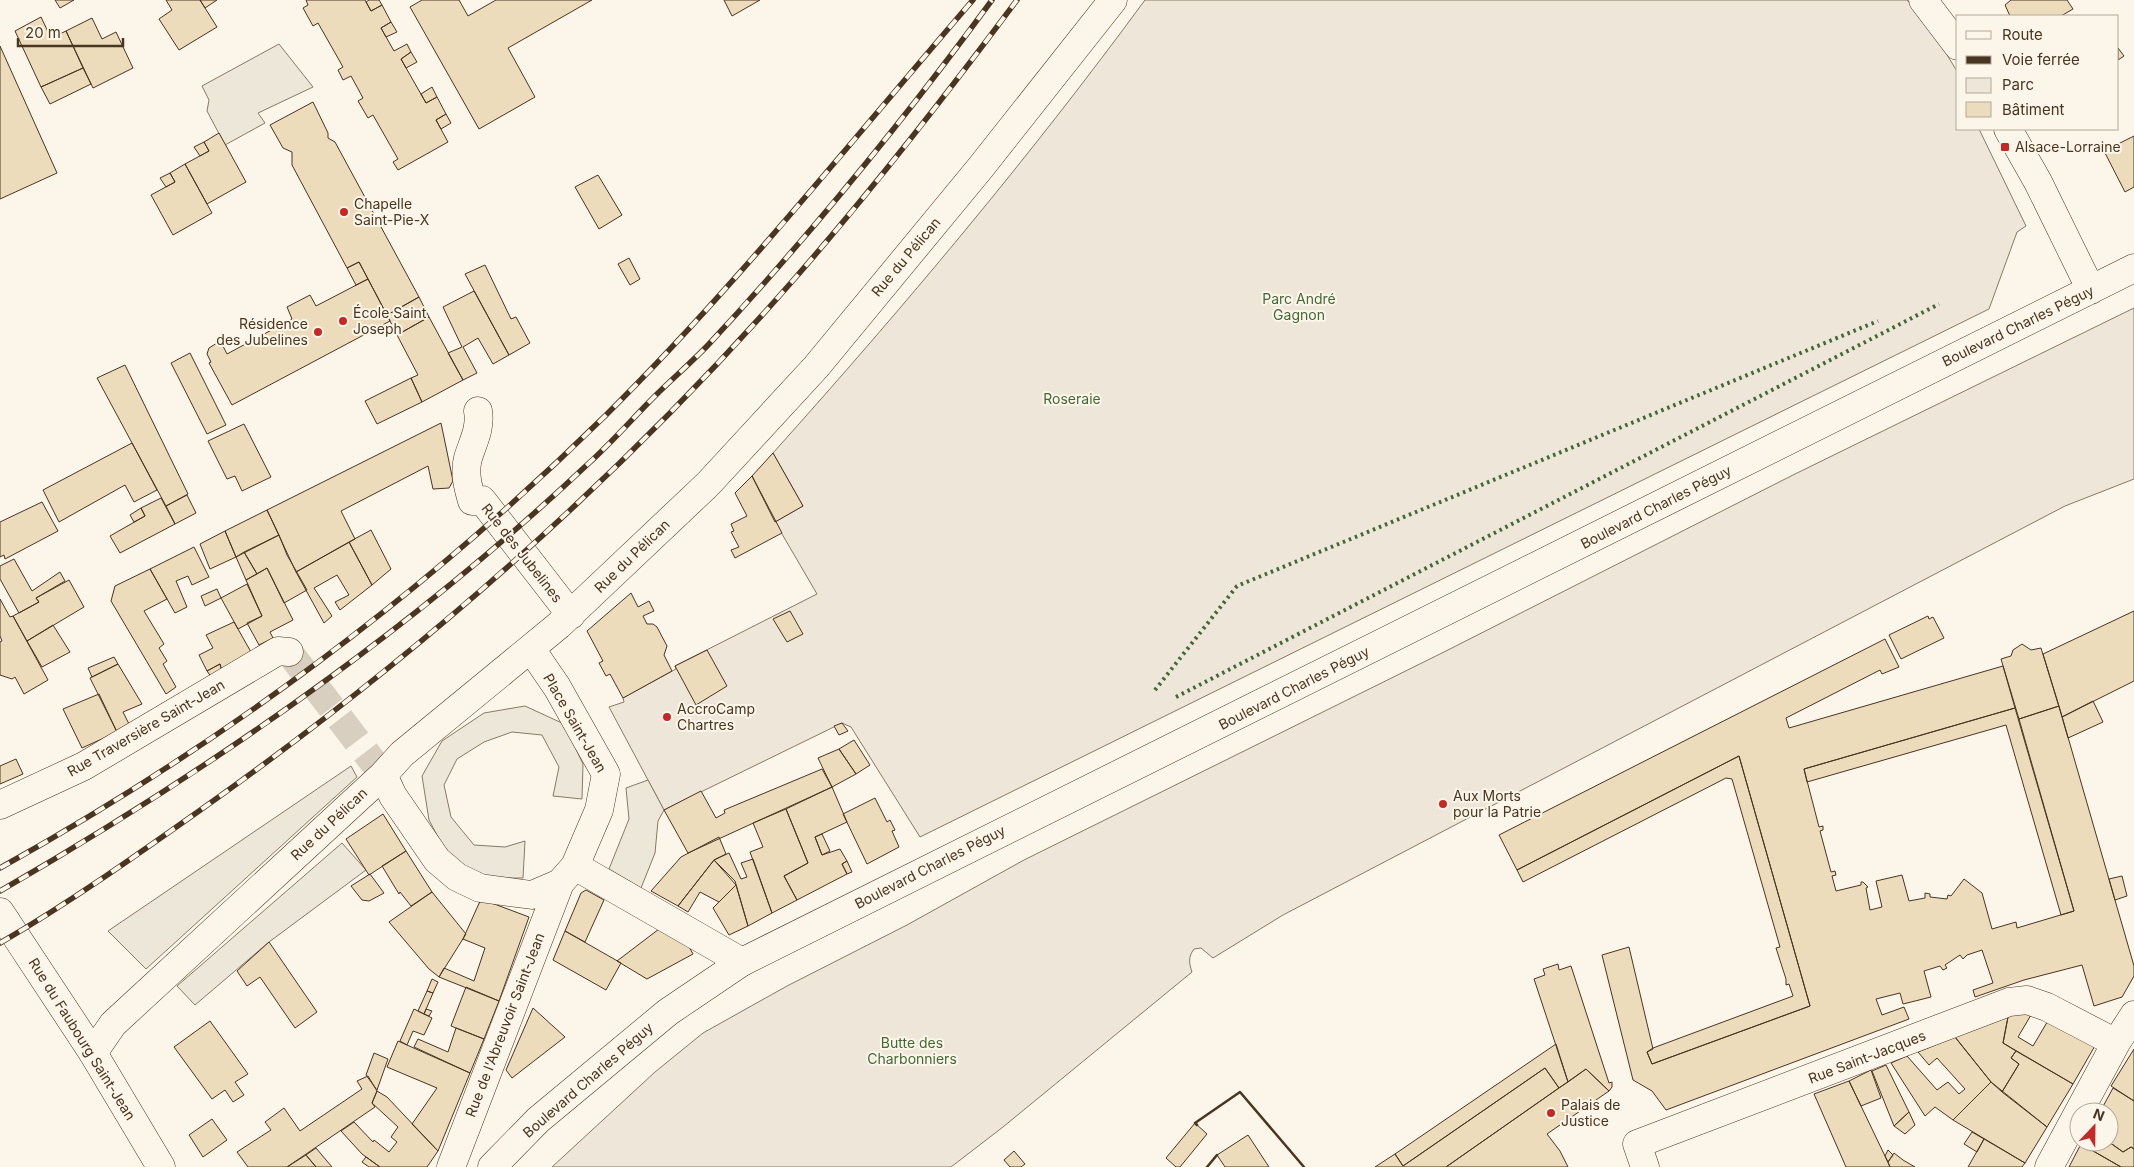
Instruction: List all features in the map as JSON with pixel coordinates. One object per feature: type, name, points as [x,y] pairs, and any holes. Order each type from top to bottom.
[{"type":"street","name":"Rue du Pélican","points":[[93,1053],[113,1024],[382,775],[402,754],[570,615],[708,484],[816,367],[981,167],[1113,0]]},
{"type":"street","points":[[1923,0],[1956,43]]},
{"type":"street","points":[[2009,130],[2038,182],[2091,290]]},
{"type":"street","name":"Boulevard Charles Péguy","points":[[492,1167],[538,1120],[668,1012],[742,962],[1021,822],[1095,788],[2134,268]]},
{"type":"street","name":"Rue des Jubelines","points":[[478,411],[478,428],[468,460],[466,480],[472,501],[482,500],[570,615]]},
{"type":"street","name":"Place Saint-Jean","points":[[531,649],[557,687],[606,774],[599,810],[567,874]]},
{"type":"street","name":"Rue Traversière Saint-Jean","points":[[0,805],[84,766],[278,651],[289,652]]},
{"type":"street","points":[[382,775],[393,796],[437,860],[457,877],[480,888],[532,895],[567,874],[742,962]]},
{"type":"street","name":"Rue de l'Abreuvoir Saint-Jean","points":[[451,1167],[567,874]]},
{"type":"street","name":"Rue du Faubourg Saint-Jean","points":[[0,912],[93,1053],[161,1167]]},
{"type":"street","name":"Rue Saint-Jacques","points":[[1644,1167],[1637,1144],[2009,1002],[2027,1000],[2047,1007],[2116,1043]]},
{"type":"street","points":[[2049,1167],[2116,1043],[2134,1015]]},
{"type":"green space","name":"Parc André Gagnon","points":[[1145,0],[1907,0],[1931,28],[1956,70],[1956,130],[1979,130],[2026,226],[2017,232],[1989,309],[920,837],[851,727],[842,723],[664,810],[609,707],[624,702],[623,698],[676,669],[675,666],[817,594],[775,522],[803,506],[773,453],[965,231],[1101,59]]},
{"type":"green space","name":"Butte des Charbonniers","points":[[2134,308],[2134,479],[2065,506],[1283,915],[1213,958],[1201,948],[1194,949],[1190,960],[1192,972],[1003,1127],[951,1167],[552,1167],[655,1072],[703,1033],[787,986],[907,925],[1024,860],[1446,651],[1793,475]]},
{"type":"shaded area","points":[[279,44],[313,87],[258,113],[265,123],[225,145],[207,111],[209,100],[202,86]]},
{"type":"shaded area","points":[[525,706],[564,724],[583,764],[582,799],[553,796],[559,767],[542,735],[512,732],[484,742],[457,759],[444,785],[451,817],[474,845],[505,847],[525,841],[523,878],[483,878],[447,854],[429,820],[422,776],[442,741],[484,713]]},
{"type":"shaded area","points":[[351,766],[357,777],[146,969],[108,931]]},
{"type":"shaded area","points":[[648,780],[664,810],[658,821],[655,853],[641,888],[609,869],[629,819],[626,788]]},
{"type":"shaded area","points":[[342,843],[366,870],[269,942],[195,1005],[177,986]]},
{"type":"building","points":[[55,0],[74,0],[60,8]]},
{"type":"building","points":[[166,0],[200,0],[217,27],[179,50],[159,19],[172,10]]},
{"type":"building","points":[[200,0],[217,0],[205,8]]},
{"type":"building","points":[[306,0],[365,0],[371,11],[382,5],[391,22],[381,28],[394,51],[407,44],[411,52],[401,59],[426,103],[437,97],[446,114],[436,120],[448,142],[398,170],[393,162],[398,159],[373,115],[368,118],[358,101],[363,98],[351,76],[343,80],[338,70],[343,67],[318,23],[313,26],[303,8],[308,5]]},
{"type":"building","points":[[369,0],[379,0],[382,5],[371,11],[366,2]]},
{"type":"building","points":[[422,0],[459,0],[468,16],[496,0],[592,0],[508,48],[535,97],[479,129],[410,7]]},
{"type":"building","points":[[724,0],[760,0],[732,16]]},
{"type":"building","points":[[2011,0],[2067,0],[2073,9],[2063,15],[2010,15],[2005,5]]},
{"type":"building","points":[[41,17],[51,38],[66,31],[83,68],[41,87],[15,31]]},
{"type":"building","points":[[92,18],[102,39],[116,32],[133,68],[93,88],[66,31]]},
{"type":"building","points":[[391,22],[397,32],[386,37],[381,28]]},
{"type":"building","points":[[0,46],[57,173],[0,199]]},
{"type":"building","points":[[2119,49],[2124,56],[2119,59]]},
{"type":"building","points":[[411,52],[417,62],[406,68],[401,59]]},
{"type":"building","points":[[83,68],[91,84],[50,104],[41,87]]},
{"type":"building","points":[[432,87],[437,97],[426,103],[421,94]]},
{"type":"building","name":"Chapelle Saint-Pie-X","points":[[313,102],[328,133],[328,138],[335,142],[419,297],[387,315],[359,262],[347,268],[292,165],[292,152],[283,148],[270,125]]},
{"type":"building","points":[[446,114],[451,123],[441,129],[436,120]]},
{"type":"building","points":[[219,133],[246,182],[207,204],[185,164],[209,151],[204,142]]},
{"type":"building","points":[[2134,136],[2134,187],[2125,192],[2104,151]]},
{"type":"building","points":[[204,142],[209,151],[200,156],[194,147]]},
{"type":"building","points":[[185,164],[212,213],[173,235],[151,195],[175,182],[170,173]]},
{"type":"building","points":[[170,173],[175,182],[166,187],[160,178]]},
{"type":"building","points":[[598,175],[622,215],[599,229],[575,187]]},
{"type":"building","points":[[629,258],[640,279],[630,285],[618,264]]},
{"type":"building","points":[[359,262],[368,279],[356,285],[347,268]]},
{"type":"building","points":[[485,265],[511,319],[516,317],[530,343],[509,355],[465,274]]},
{"type":"building","name":"Résidence des Jubelines","points":[[368,279],[390,321],[232,405],[209,363],[211,362],[207,354],[209,348],[217,343],[223,346],[227,354],[292,319],[287,307],[310,295],[316,306]]},
{"type":"building","points":[[474,291],[509,355],[493,364],[478,338],[463,347],[477,373],[463,380],[448,353],[462,347],[443,307]]},
{"type":"building","points":[[419,297],[429,317],[397,335],[387,315]]},
{"type":"building","points":[[429,317],[463,380],[422,402],[411,378],[418,375],[397,335]]},
{"type":"building","points":[[190,353],[226,425],[207,434],[171,363]]},
{"type":"building","points":[[125,365],[188,494],[166,506],[97,378]]},
{"type":"building","points":[[411,378],[422,402],[377,424],[365,401]]},
{"type":"building","points":[[441,423],[453,481],[449,488],[433,489],[428,466],[341,511],[355,539],[296,572],[267,510]]},
{"type":"building","points":[[244,424],[271,477],[242,491],[235,476],[227,479],[208,441]]},
{"type":"building","points":[[132,443],[157,490],[134,502],[125,485],[59,522],[43,490]]},
{"type":"building","points":[[773,453],[803,506],[775,522],[752,476]]},
{"type":"building","points":[[752,476],[782,533],[735,558],[731,550],[739,547],[731,532],[734,531],[731,524],[747,516],[735,493]]},
{"type":"building","points":[[187,495],[196,513],[175,524],[166,506]]},
{"type":"building","points":[[161,498],[175,524],[120,553],[110,536],[145,516],[141,508]]},
{"type":"building","points":[[42,502],[58,531],[5,559],[4,555],[0,557],[0,522]]},
{"type":"building","points":[[141,508],[145,516],[134,522],[130,515]]},
{"type":"building","points":[[267,510],[279,535],[236,557],[225,531]]},
{"type":"building","points":[[371,530],[391,569],[372,585],[349,542]]},
{"type":"building","points":[[225,531],[236,557],[210,569],[200,544]]},
{"type":"building","points":[[279,535],[287,555],[307,590],[284,603],[267,568],[257,574],[244,552]]},
{"type":"building","points":[[349,542],[372,585],[340,610],[335,602],[349,595],[337,575],[314,588],[332,616],[324,623],[296,572]]},
{"type":"building","points":[[194,547],[209,577],[192,585],[188,576],[176,581],[187,607],[175,613],[150,569]]},
{"type":"building","points":[[244,552],[257,574],[246,580],[236,557]]},
{"type":"building","points":[[14,559],[32,591],[60,572],[65,581],[36,598],[39,602],[19,613],[0,579],[0,566]]},
{"type":"building","points":[[267,568],[293,620],[270,632],[273,638],[259,645],[247,623],[262,616],[246,580]]},
{"type":"building","points":[[150,569],[167,599],[144,611],[164,644],[159,648],[167,661],[163,664],[176,687],[166,694],[111,601],[115,586]]},
{"type":"building","points":[[69,580],[84,607],[27,641],[13,616],[39,602],[36,598]]},
{"type":"building","points":[[247,584],[262,616],[238,629],[221,598]]},
{"type":"building","points":[[217,589],[221,598],[205,606],[201,596]]},
{"type":"building","points":[[631,593],[638,607],[649,601],[654,611],[643,616],[647,624],[653,624],[657,627],[667,646],[664,655],[672,671],[623,698],[610,674],[606,676],[599,663],[603,661],[587,631]]},
{"type":"building","points":[[0,599],[10,617],[13,616],[48,680],[24,694],[15,677],[12,679],[0,675],[0,642],[2,641],[0,636]]},
{"type":"building","points":[[790,611],[803,634],[787,642],[773,619]]},
{"type":"building","points":[[2134,611],[2134,681],[2062,717],[2043,654]]},
{"type":"building","points":[[1928,616],[1929,619],[1933,617],[1944,638],[1901,659],[1889,635]]},
{"type":"building","points":[[234,622],[251,652],[222,672],[220,664],[207,671],[199,655],[213,648],[206,635]]},
{"type":"building","points":[[53,625],[70,652],[42,667],[27,641]]},
{"type":"building","points":[[1885,639],[1899,667],[1882,674],[1880,670],[1786,718],[1789,728],[2003,666],[2015,708],[1804,769],[1819,827],[1823,826],[1823,830],[1820,831],[1831,872],[1835,871],[1836,875],[1832,876],[1836,891],[1861,885],[1861,882],[1863,882],[1868,887],[1866,888],[1870,910],[1882,907],[1876,881],[1902,875],[1909,901],[1925,898],[1925,893],[1930,894],[1930,897],[1947,899],[1948,895],[1951,896],[1964,879],[1982,893],[1992,929],[2016,922],[2017,928],[2074,911],[2019,719],[2059,706],[2134,966],[2134,976],[2122,997],[2094,1006],[2082,965],[2024,980],[1975,997],[1973,990],[1993,983],[1982,950],[1967,955],[1963,959],[1960,955],[1945,965],[1947,968],[1943,970],[1940,966],[1924,971],[1931,997],[1903,1004],[1900,993],[1876,999],[1882,1015],[1904,1007],[1909,1019],[1666,1110],[1652,1091],[1633,1080],[1602,955],[1629,947],[1653,1049],[1647,1052],[1652,1064],[1810,1006],[1739,756],[1517,870],[1499,835]]},
{"type":"building","points":[[2022,644],[2031,650],[2041,648],[2059,706],[2019,719],[2001,659],[2011,656],[2013,650]]},
{"type":"building","points":[[707,650],[727,686],[696,705],[675,666]]},
{"type":"building","points":[[114,657],[118,664],[92,677],[88,668]]},
{"type":"building","points":[[118,664],[142,704],[123,712],[130,726],[117,732],[90,678]]},
{"type":"building","points":[[220,664],[222,672],[212,678],[207,671]]},
{"type":"building","points":[[99,694],[117,732],[82,748],[63,709]]},
{"type":"building","points":[[2093,701],[2103,722],[2068,738],[2062,717]]},
{"type":"building","points":[[2015,708],[2074,911],[2061,915],[2006,725],[1807,782],[1804,769]]},
{"type":"building","points":[[842,723],[848,731],[839,735],[834,726]]},
{"type":"building","points":[[854,740],[870,765],[856,774],[839,749]]},
{"type":"building","points":[[839,749],[856,774],[832,787],[818,758]]},
{"type":"building","points":[[1739,756],[1810,1006],[1652,1064],[1647,1052],[1653,1048],[1793,996],[1789,984],[1786,985],[1786,979],[1776,948],[1780,947],[1732,779],[1726,778],[1523,882],[1517,870]]},
{"type":"building","points":[[16,759],[23,774],[0,784],[0,766]]},
{"type":"building","points":[[822,769],[832,787],[688,853],[664,810],[701,791],[716,818],[725,813],[724,810]]},
{"type":"building","points":[[832,787],[847,822],[815,837],[822,855],[840,849],[847,861],[842,864],[847,874],[797,900],[784,876],[808,863],[786,809]]},
{"type":"building","points":[[875,798],[887,822],[890,820],[895,830],[892,831],[899,847],[867,864],[843,814]]},
{"type":"building","points":[[786,809],[808,863],[784,876],[797,900],[772,913],[750,852],[763,847],[753,823]]},
{"type":"building","points":[[383,814],[406,851],[369,875],[346,839]]},
{"type":"building","points":[[822,834],[830,851],[822,855],[815,837]]},
{"type":"building","points":[[719,837],[726,854],[714,860],[678,906],[651,891],[681,857]]},
{"type":"building","points":[[406,851],[432,892],[411,906],[400,892],[399,894],[382,866]]},
{"type":"building","points":[[729,853],[741,879],[747,877],[741,863],[753,859],[772,913],[748,926],[735,881],[714,860]]},
{"type":"building","points":[[714,860],[736,885],[719,902],[700,892],[688,912],[678,906]]},
{"type":"building","points":[[847,861],[852,872],[847,874],[842,864]]},
{"type":"building","points":[[370,874],[384,893],[369,901],[362,900],[351,886]]},
{"type":"building","points":[[2122,876],[2127,896],[2115,900],[2109,879]]},
{"type":"building","points":[[736,885],[748,926],[729,935],[713,908]]},
{"type":"building","points":[[586,890],[604,900],[585,942],[565,931],[581,893]]},
{"type":"building","points":[[432,892],[466,934],[439,977],[429,969],[389,922]]},
{"type":"building","points":[[481,899],[529,917],[499,1001],[439,977],[444,968],[474,981],[485,948],[463,939]]},
{"type":"building","points":[[659,929],[688,945],[693,954],[647,979],[617,961]]},
{"type":"building","points":[[565,931],[621,963],[606,990],[553,960]]},
{"type":"building","points":[[269,942],[317,1012],[295,1028],[260,977],[247,986],[237,971]]},
{"type":"building","points":[[1558,964],[1559,970],[1571,966],[1609,1083],[1612,1082],[1612,1087],[1609,1091],[1586,1069],[1568,1082],[1534,979],[1545,975],[1543,969]]},
{"type":"building","points":[[432,979],[438,982],[433,993],[427,991]]},
{"type":"building","points":[[466,987],[499,1001],[484,1039],[451,1026]]},
{"type":"building","points":[[427,991],[433,993],[424,1014],[418,1011]]},
{"type":"building","points":[[533,1008],[565,1037],[512,1078],[506,1070]]},
{"type":"building","points":[[414,1009],[432,1018],[424,1035],[413,1031],[407,1045],[400,1041]]},
{"type":"building","points":[[426,1009],[432,1011],[429,1016],[424,1014]]},
{"type":"building","points":[[2018,1013],[2031,1015],[2018,1037],[2033,1046],[2049,1019],[2096,1044],[2073,1084],[2003,1043],[2008,1017]]},
{"type":"building","points":[[2008,1017],[2003,1043],[2016,1051],[2011,1058],[2019,1064],[2002,1092],[1991,1082],[1955,1037]]},
{"type":"building","points":[[210,1021],[248,1074],[235,1082],[244,1095],[233,1102],[225,1090],[212,1099],[174,1047]]},
{"type":"building","points":[[456,1028],[484,1039],[470,1073],[414,1047],[418,1039],[448,1052]]},
{"type":"building","points":[[1955,1037],[1991,1082],[1953,1120],[1935,1107],[1925,1116],[1891,1063],[1907,1056],[1937,1090],[1948,1082],[1959,1094],[1965,1089],[1937,1058],[1929,1065],[1918,1052]]},
{"type":"building","points":[[398,1041],[470,1073],[438,1151],[412,1124],[437,1088],[387,1067]]},
{"type":"building","points":[[1556,1044],[1568,1082],[1559,1088],[1545,1068],[1403,1166],[1395,1154]]},
{"type":"building","points":[[2134,1049],[2134,1101],[2111,1086]]},
{"type":"building","points":[[2016,1051],[2073,1084],[2047,1127],[2002,1092],[2019,1064],[2011,1058]]},
{"type":"building","points":[[374,1053],[388,1059],[377,1090],[366,1075]]},
{"type":"building","points":[[1886,1065],[1909,1112],[1894,1126],[1872,1071]]},
{"type":"building","points":[[1545,1068],[1559,1088],[1446,1167],[1375,1167],[1395,1154],[1403,1166]]},
{"type":"building","name":"Palais de Justice","points":[[1586,1069],[1609,1091],[1547,1134],[1560,1151],[1568,1167],[1446,1167]]},
{"type":"building","points":[[1871,1070],[1881,1098],[1861,1106],[1849,1081]]},
{"type":"building","points":[[368,1076],[377,1091],[372,1103],[375,1107],[287,1167],[248,1167],[237,1152],[271,1130],[265,1122],[284,1108],[300,1131],[362,1089],[357,1081]]},
{"type":"building","points":[[1849,1081],[1890,1167],[1846,1167],[1814,1094]]},
{"type":"building","points":[[1991,1082],[2047,1127],[2025,1163],[1953,1120]]},
{"type":"building","points":[[2113,1088],[2134,1101],[2134,1149],[2131,1147],[2123,1152],[2119,1149],[2119,1102],[2105,1102]]},
{"type":"building","points":[[377,1091],[387,1097],[438,1151],[427,1167],[380,1167],[362,1154],[341,1131],[354,1122],[373,1142],[374,1140],[389,1152],[397,1142],[391,1137],[398,1127],[372,1103]]},
{"type":"building","points":[[1909,1112],[1915,1125],[1905,1134],[1894,1126]]},
{"type":"building","points":[[212,1119],[227,1140],[203,1157],[189,1135]]},
{"type":"building","points":[[1195,1123],[1207,1134],[1180,1167],[1176,1167],[1166,1158]]},
{"type":"building","points":[[1972,1132],[1984,1139],[1977,1152],[1964,1144]]},
{"type":"building","points":[[1248,1135],[1269,1167],[1225,1167],[1217,1155]]},
{"type":"building","points":[[1984,1139],[2025,1163],[2022,1167],[1968,1167]]},
{"type":"building","points":[[2131,1147],[2134,1149],[2134,1167],[2121,1167],[2095,1152],[2119,1152],[2119,1149],[2123,1152]]},
{"type":"building","points":[[316,1148],[332,1167],[316,1167],[306,1155]]},
{"type":"building","points":[[1888,1150],[1893,1155],[1888,1162],[1885,1156]]},
{"type":"building","points":[[1014,1151],[1025,1164],[1021,1167],[1010,1167],[1004,1160]]},
{"type":"building","points":[[2077,1152],[2095,1152],[2121,1167],[2069,1167]]},
{"type":"building","points":[[1894,1153],[1915,1167],[1890,1167],[1888,1162]]},
{"type":"building","points":[[306,1155],[316,1167],[287,1167]]},
{"type":"building","points":[[366,1157],[380,1167],[369,1167],[362,1162]]},
{"type":"tunnel","points":[[289,652],[383,775]]},
{"type":"railway","points":[[0,868],[82,821],[241,718],[393,604],[466,544],[537,481],[606,415],[702,315],[973,0]]},
{"type":"railway","points":[[0,891],[156,797],[307,694],[452,583],[589,463],[655,396],[703,351],[747,303],[820,219],[890,133],[992,0]]},
{"type":"railway","points":[[0,943],[101,879],[279,753],[434,630],[583,498],[723,358],[789,285],[906,145],[1017,0]]},
{"type":"hedge","points":[[1176,697],[1939,304]]},
{"type":"hedge","points":[[1155,690],[1237,586],[1878,321]]},
{"type":"wall","points":[[1197,1125],[1195,1123],[1240,1092],[1304,1167]]},
{"type":"wall","points":[[1207,1167],[1217,1155]]},
{"type":"place","name":"Alsace-Lorraine","points":[[2005,147]]},
{"type":"place","name":"Chapelle Saint-Pie-X","points":[[344,212]]},
{"type":"place","name":"École Saint Joseph","points":[[343,321]]},
{"type":"place","name":"Résidence des Jubelines","points":[[318,332]]},
{"type":"place","name":"AccroCamp Chartres","points":[[667,717]]},
{"type":"place","name":"Aux Morts pour la Patrie","points":[[1443,804]]},
{"type":"place","name":"Palais de Justice","points":[[1551,1113]]},
{"type":"park label","name":"Roseraie","points":[[1072,399]]}]
